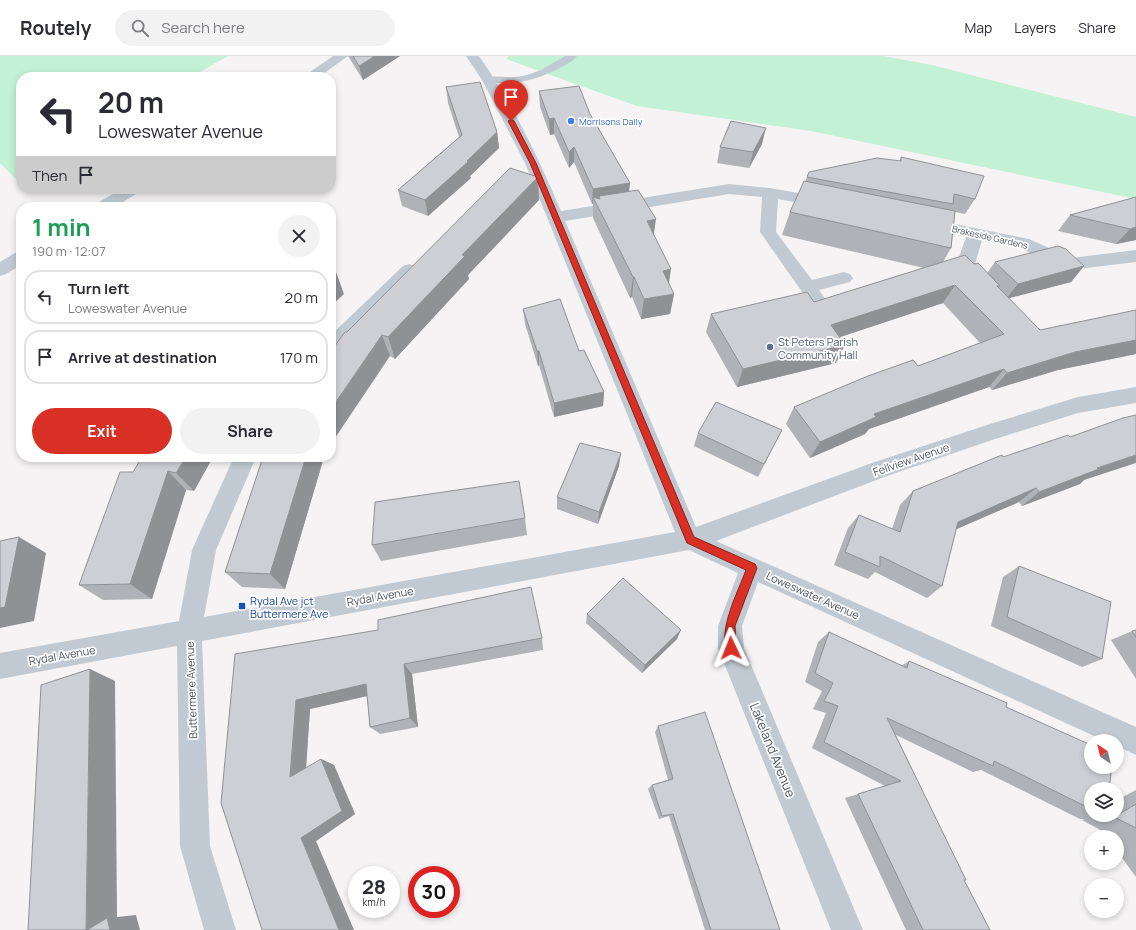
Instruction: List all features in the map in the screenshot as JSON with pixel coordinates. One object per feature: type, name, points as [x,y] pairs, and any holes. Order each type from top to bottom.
[{"type":"street","points":[[318,72],[342,56]]},
{"type":"street","points":[[472,56],[489,80],[527,165],[555,217],[690,540]]},
{"type":"street","points":[[555,217],[729,189],[770,193],[839,206]]},
{"type":"street","points":[[770,193],[768,232],[820,304]]},
{"type":"street","points":[[111,202],[125,194]]},
{"type":"street","name":"Brakeside Gardens","points":[[907,219],[1023,243],[1069,264],[1136,256]]},
{"type":"street","points":[[976,233],[966,264],[967,272],[988,294]]},
{"type":"street","points":[[0,270],[16,260]]},
{"type":"street","points":[[336,341],[420,260]]},
{"type":"street","points":[[807,287],[844,278]]},
{"type":"street","name":"Fellview Avenue","points":[[690,540],[880,470],[990,432],[1078,405],[1136,395]]},
{"type":"street","name":"Buttermere Avenue","points":[[220,930],[195,846],[189,632],[204,550],[242,462]]},
{"type":"street","name":"Loweswater Avenue","points":[[690,540],[1136,741]]},
{"type":"street","name":"Rydal Avenue","points":[[0,666],[690,540]]},
{"type":"street","name":"Lakeland Avenue","points":[[752,568],[730,626],[731,648],[847,930]]},
{"type":"lane","points":[[489,80],[512,81],[528,79],[542,74],[572,56]]},
{"type":"green space","points":[[0,56],[228,56],[200,72],[16,72],[16,177],[0,163]]},
{"type":"green space","points":[[509,56],[883,56],[932,65],[1136,117],[1136,199],[811,131],[637,106],[506,59]]},
{"type":"building","points":[[353,56],[375,56],[359,66]]},
{"type":"building","points":[[480,82],[497,132],[467,161],[468,162],[425,200],[398,190],[462,135],[446,87]]},
{"type":"building","points":[[579,86],[590,114],[630,183],[593,189],[574,147],[569,152],[554,118],[549,119],[539,91]]},
{"type":"building","points":[[731,121],[766,128],[753,152],[720,147]]},
{"type":"building","points":[[901,157],[984,176],[975,199],[954,194],[953,204],[807,177],[809,172],[877,158],[901,161]]},
{"type":"building","points":[[510,168],[538,177],[462,255],[465,256],[388,337],[382,335],[336,402],[336,344],[345,332],[347,332]]},
{"type":"building","points":[[804,181],[955,211],[951,248],[790,212]]},
{"type":"building","points":[[638,190],[656,219],[647,221],[671,269],[663,271],[674,294],[644,299],[593,197],[600,199],[599,196]]},
{"type":"building","points":[[1136,197],[1136,227],[1130,229],[1070,215]]},
{"type":"building","points":[[1058,246],[1066,249],[1084,266],[1018,284],[995,262]]},
{"type":"building","points":[[965,255],[974,264],[978,263],[1000,286],[997,286],[1040,330],[1136,310],[1136,340],[1075,352],[1007,373],[1004,369],[874,414],[876,417],[820,442],[794,407],[868,376],[913,360],[918,366],[1004,334],[955,285],[831,325],[845,345],[743,369],[711,314],[807,292],[814,302]]},
{"type":"building","points":[[560,299],[579,351],[584,350],[604,392],[554,403],[539,351],[537,351],[523,309]]},
{"type":"building","points":[[716,402],[782,430],[764,464],[698,433]]},
{"type":"building","points":[[1136,415],[1136,455],[1097,468],[1099,469],[1039,492],[1036,488],[958,522],[942,586],[880,556],[880,567],[845,552],[859,515],[900,532],[913,491],[1002,455],[1003,457],[1068,435],[1070,437],[1123,418]]},
{"type":"building","points":[[580,443],[621,453],[599,512],[557,497]]},
{"type":"building","points":[[139,462],[183,462],[176,473],[168,471],[130,584],[79,585],[120,472],[133,472]]},
{"type":"building","points":[[261,462],[304,462],[270,574],[225,572]]},
{"type":"building","points":[[519,481],[525,518],[372,545],[375,502]]},
{"type":"building","points":[[19,537],[5,607],[0,608],[0,541]]},
{"type":"building","points":[[1019,566],[1111,602],[1102,659],[1007,617]]},
{"type":"building","points":[[623,578],[681,630],[645,665],[587,614]]},
{"type":"building","points":[[531,587],[542,638],[404,664],[410,718],[370,727],[366,684],[296,700],[290,777],[321,759],[342,811],[301,838],[339,930],[262,930],[221,803],[235,654],[378,630],[378,620]]},
{"type":"building","points":[[1136,630],[1136,637],[1132,631]]},
{"type":"building","points":[[829,632],[907,668],[909,661],[1007,703],[1006,707],[1084,742],[1084,774],[1111,774],[1110,782],[1084,782],[1084,806],[994,761],[993,766],[887,718],[966,880],[964,880],[990,930],[923,930],[858,794],[901,781],[824,742],[838,706],[824,701],[833,683],[815,673]]},
{"type":"building","points":[[90,669],[86,930],[28,930],[41,685]]},
{"type":"building","points":[[705,712],[780,930],[711,930],[673,814],[662,816],[652,785],[673,779],[658,726]]},
{"type":"building","points":[[1136,804],[1136,828],[1124,822],[1124,811]]},
{"type":"building","points":[[107,918],[110,930],[87,930]]},
{"type":"place","name":"Morrisons Daily","points":[[571,121]]},
{"type":"place","name":"St Peters Parish Community Hall","points":[[770,347]]},
{"type":"place","name":"Rydal Ave jct Buttermere Ave","points":[[242,606]]},
{"type":"route","points":[[511,121],[533,163],[690,540],[752,568],[730,626],[731,648]]}]
